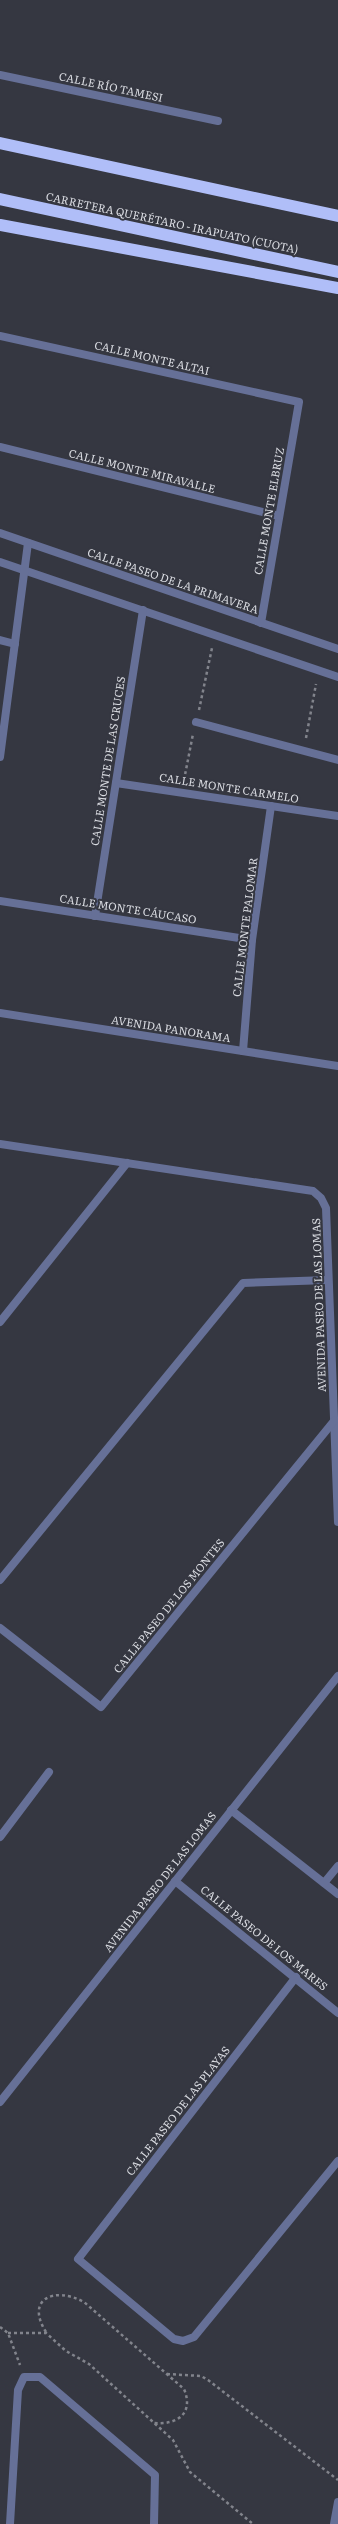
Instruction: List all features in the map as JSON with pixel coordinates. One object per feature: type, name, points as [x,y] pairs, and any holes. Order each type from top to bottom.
[{"type":"highway","points":[[0,143],[338,216]]},
{"type":"highway","name":"CARRETERA QUERÉTARO - IRAPUATO (CUOTA)","points":[[0,199],[338,272]]},
{"type":"highway","points":[[0,225],[338,288]]},
{"type":"street","name":"CALLE RÍO TAMESI","points":[[0,74],[218,121]]},
{"type":"street","name":"CALLE MONTE ALTAI","points":[[0,336],[299,402]]},
{"type":"street","name":"CALLE MONTE ELBRUZ","points":[[261,623],[299,402]]},
{"type":"street","name":"CALLE MONTE MIRAVALLE","points":[[0,447],[279,516]]},
{"type":"street","name":"CALLE PASEO DE LA PRIMAVERA","points":[[0,533],[338,649]]},
{"type":"street","points":[[0,757],[4,699],[15,644],[28,543]]},
{"type":"street","points":[[0,562],[338,677]]},
{"type":"street","name":"CALLE MONTE DE LAS CRUCES","points":[[95,916],[143,610]]},
{"type":"street","points":[[0,640],[15,644]]},
{"type":"street","points":[[196,722],[338,760]]},
{"type":"street","name":"CALLE MONTE CARMELO","points":[[116,782],[338,816]]},
{"type":"street","name":"CALLE MONTE PALOMAR","points":[[243,1051],[252,940],[271,806]]},
{"type":"street","name":"CALLE MONTE CÁUCASO","points":[[0,901],[252,940]]},
{"type":"street","name":"AVENIDA PANORAMA","points":[[0,1013],[338,1066]]},
{"type":"street","name":"AVENIDA PASEO DE LAS LOMAS","points":[[0,1144],[313,1191],[321,1198],[326,1208],[338,1522]]},
{"type":"street","points":[[0,1322],[127,1163]]},
{"type":"street","points":[[0,1580],[243,1283],[328,1280]]},
{"type":"street","name":"CALLE PASEO DE LOS MONTES","points":[[0,1628],[101,1707],[334,1421]]},
{"type":"street","name":"AVENIDA PASEO DE LAS LOMAS","points":[[0,2102],[338,1676]]},
{"type":"street","points":[[0,1837],[49,1772]]},
{"type":"street","points":[[231,1810],[338,1894]]},
{"type":"street","points":[[324,1883],[338,1866]]},
{"type":"street","name":"CALLE PASEO DE LOS MARES","points":[[175,1881],[338,2012]]},
{"type":"street","name":"CALLE PASEO DE LAS PLAYAS","points":[[296,1977],[78,2259],[174,2339],[183,2341],[194,2337],[338,2161]]},
{"type":"street","points":[[10,2524],[18,2390],[24,2377],[40,2377],[155,2475],[154,2524]]},
{"type":"street","points":[[334,2524],[338,2502]]},
{"type":"path","points":[[304,750],[318,670]]},
{"type":"path","points":[[154,2423],[174,2422],[186,2408],[188,2398],[184,2389],[84,2302],[73,2296],[55,2294],[43,2300],[40,2311],[40,2323],[46,2333],[66,2351],[89,2364],[154,2423],[173,2440],[190,2472],[253,2524]]},
{"type":"path","points":[[0,2327],[8,2333],[24,2377]]},
{"type":"path","points":[[8,2333],[46,2333]]},
{"type":"path","points":[[166,2374],[201,2376],[208,2380],[338,2480]]}]
